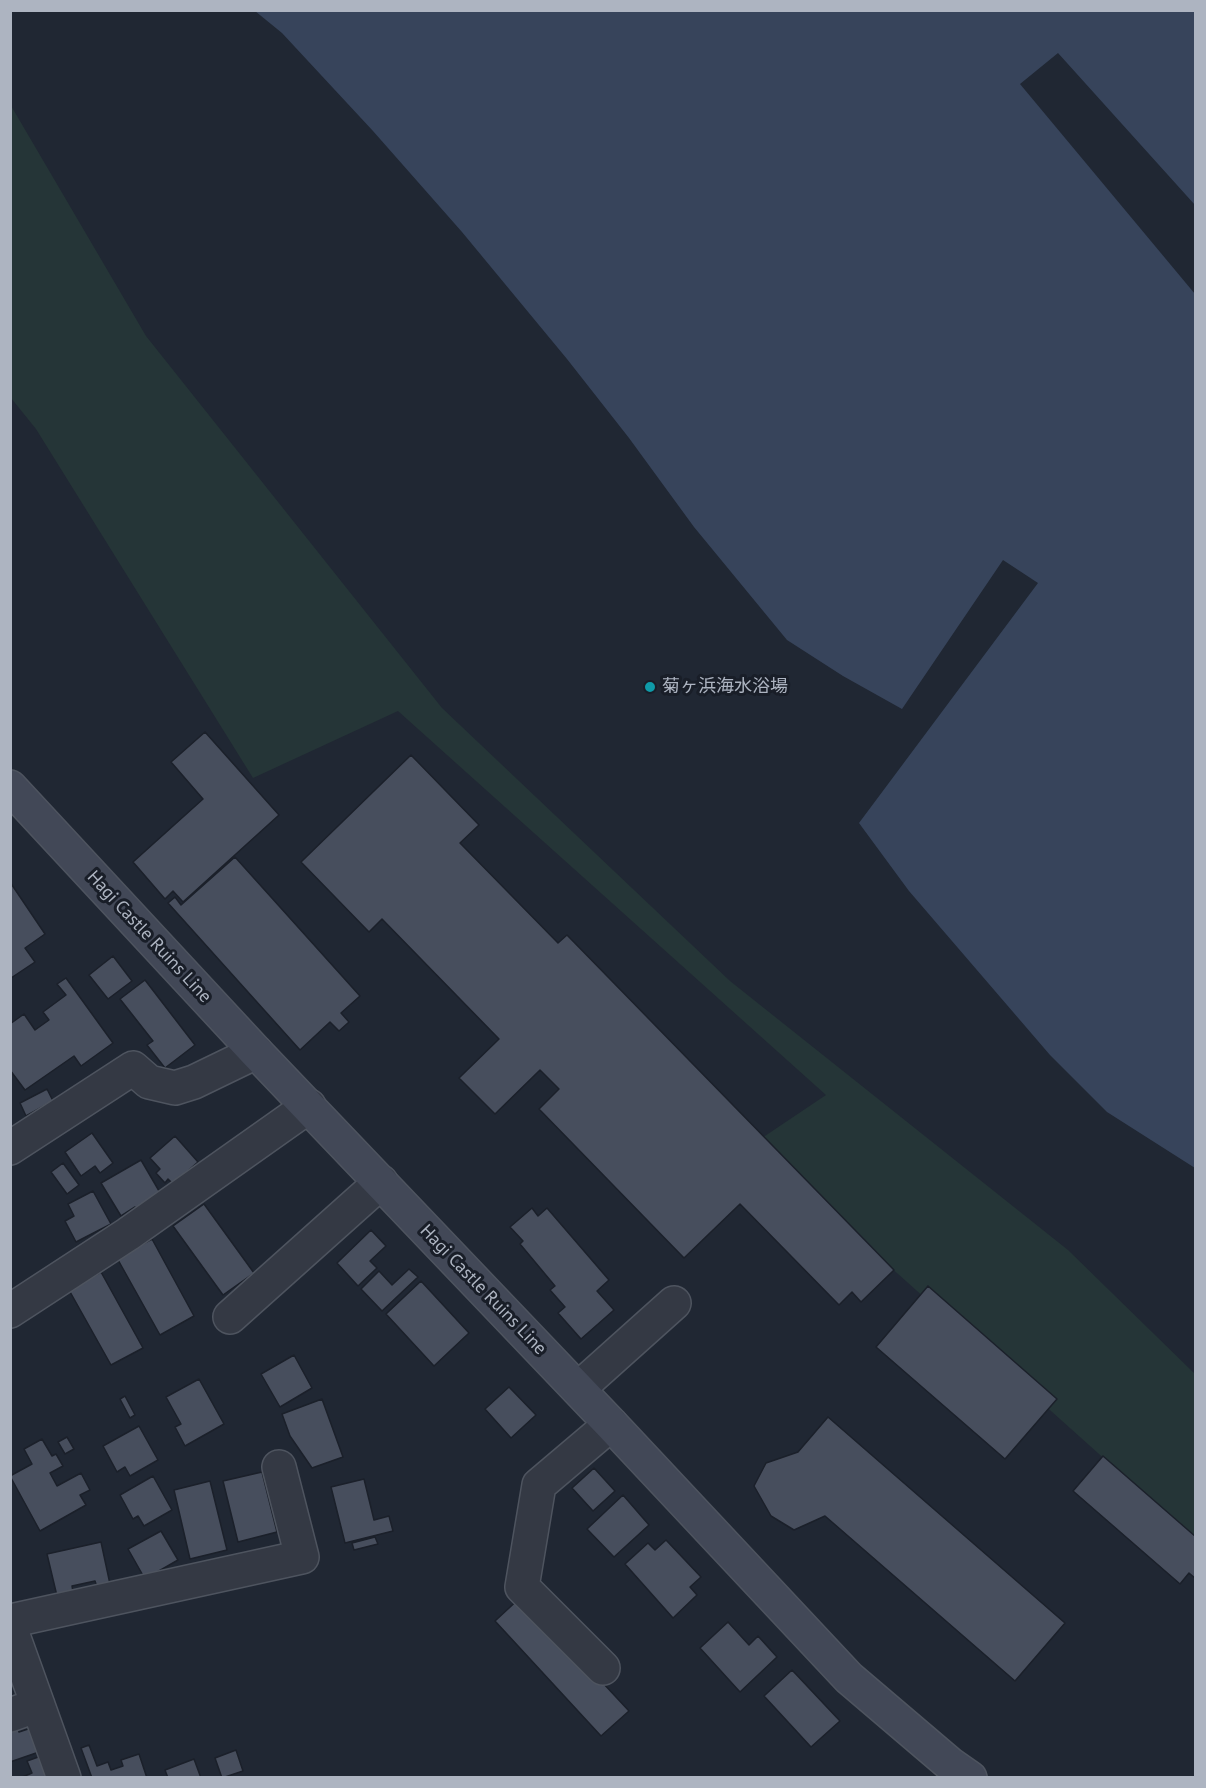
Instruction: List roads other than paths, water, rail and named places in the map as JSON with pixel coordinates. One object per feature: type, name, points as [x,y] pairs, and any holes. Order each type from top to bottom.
[{"type":"main road","name":"Hagi Castle Ruins Line","points":[[10,787],[256,1052],[578,1389],[849,1678],[950,1764],[970,1778]]},
{"type":"street","points":[[10,1148],[133,1068],[149,1082],[174,1088],[194,1082],[256,1052]]},
{"type":"street","points":[[10,1311],[128,1234],[309,1106]]},
{"type":"street","points":[[230,1317],[381,1182]]},
{"type":"street","points":[[578,1389],[674,1303]]},
{"type":"street","points":[[603,1668],[522,1587],[539,1485],[611,1424]]},
{"type":"street","points":[[10,1621],[302,1557],[279,1467]]},
{"type":"street","points":[[10,1627],[24,1710],[64,1778]]},
{"type":"water","points":[[255,11],[1195,11],[1195,205],[1058,53],[1020,84],[1195,294],[1195,1168],[1107,1112],[1050,1055],[909,891],[859,823],[1038,583],[1003,560],[902,709],[843,676],[787,640],[694,527],[629,438],[567,359],[462,232],[282,33]]},
{"type":"place","name":"菊ヶ浜海水浴場","points":[[650,687]]}]
